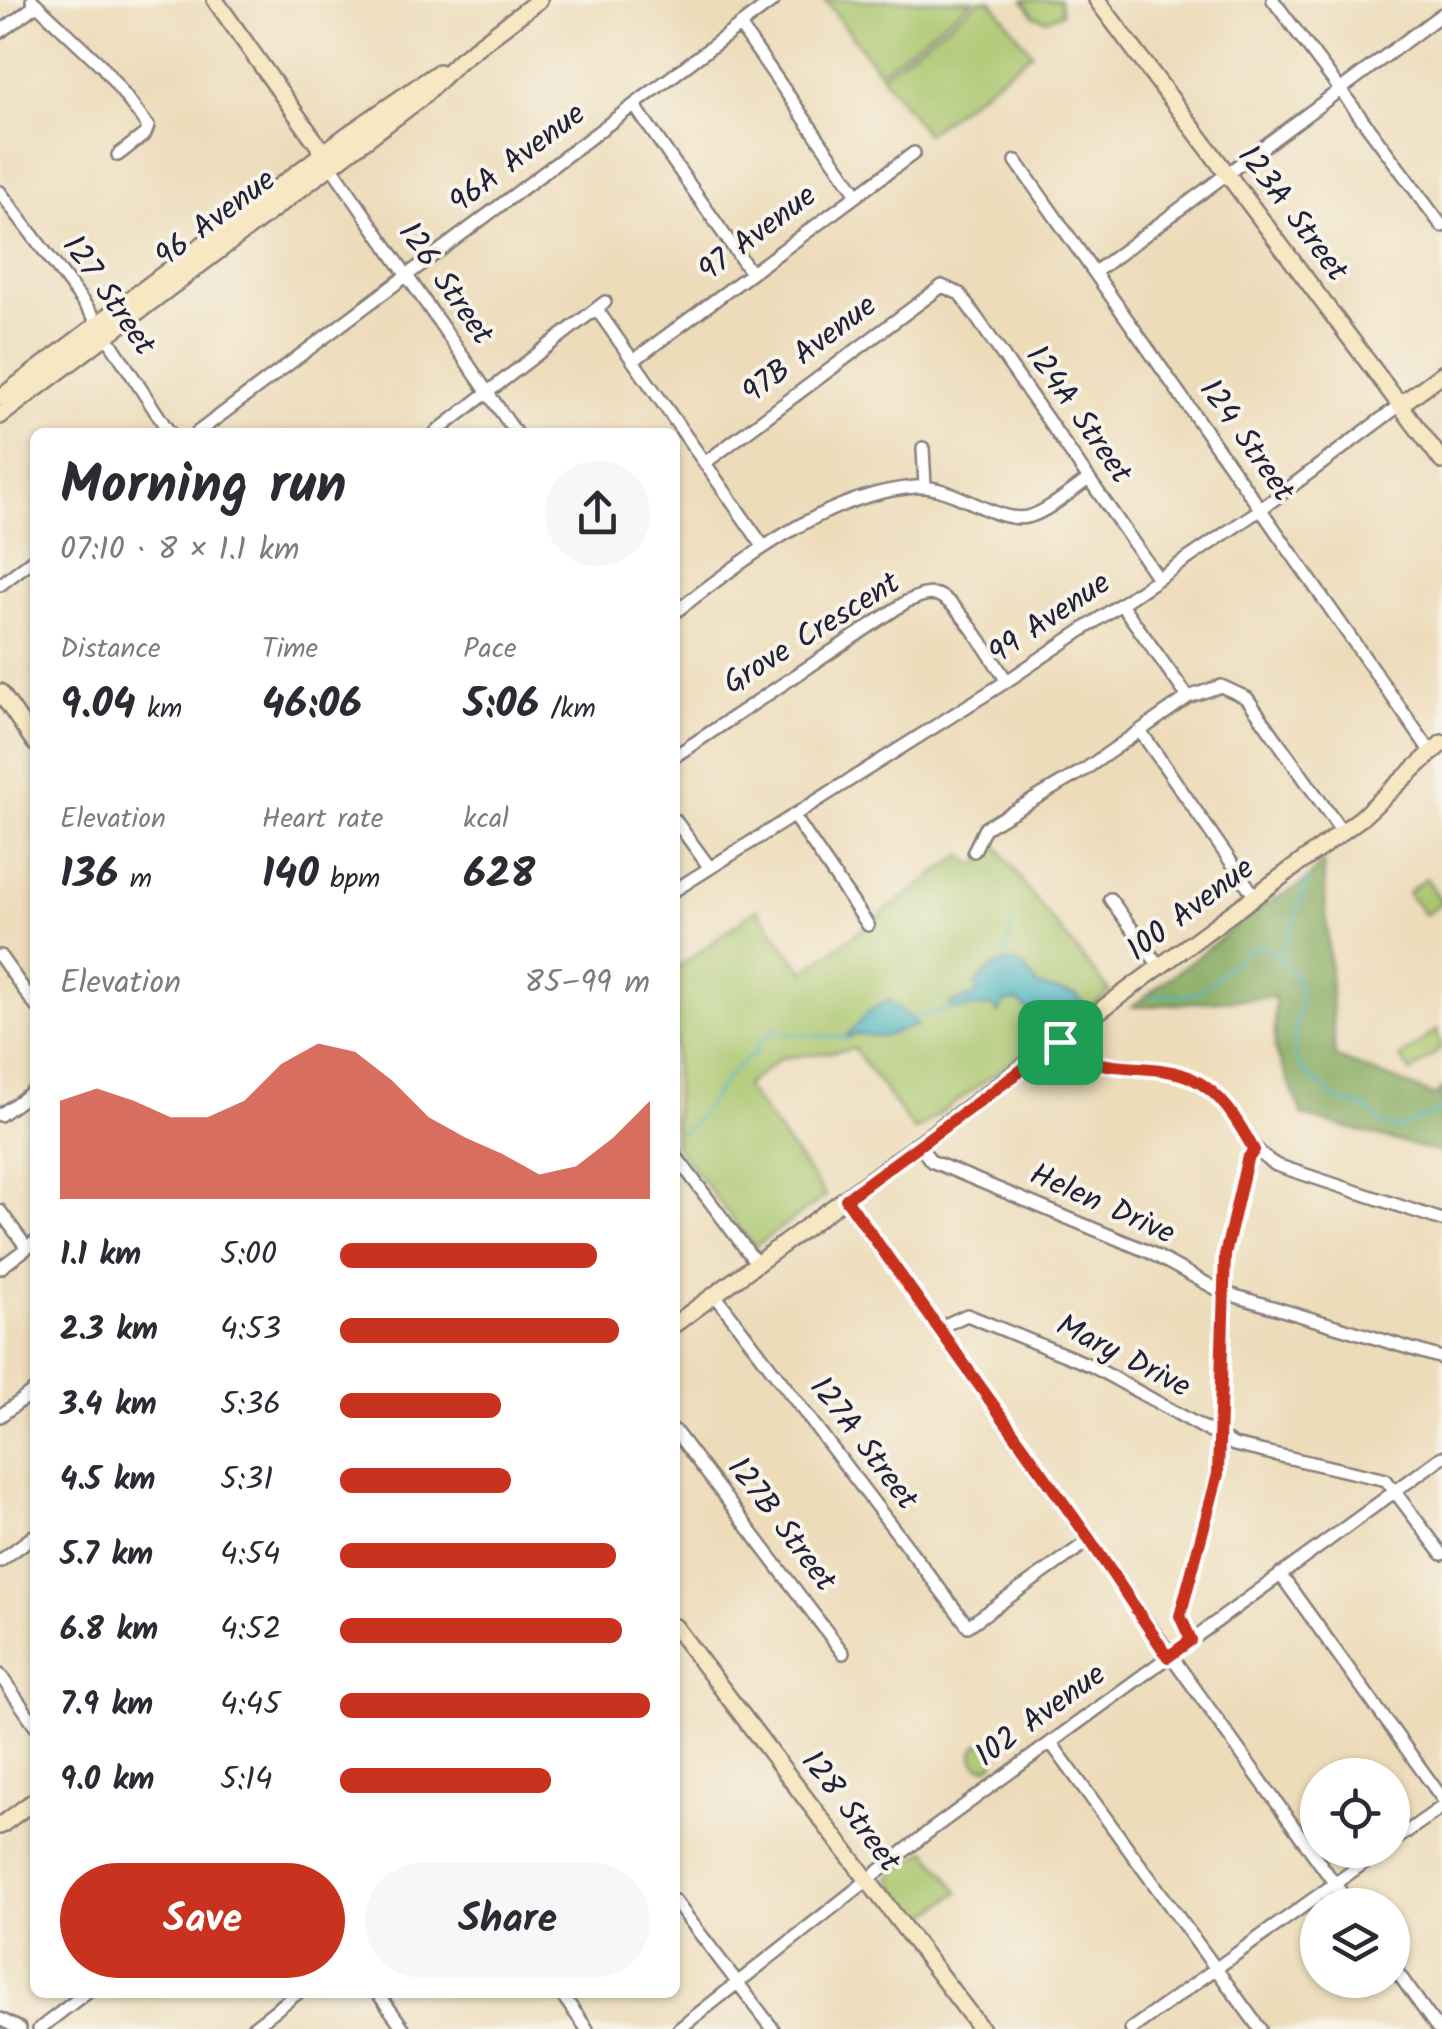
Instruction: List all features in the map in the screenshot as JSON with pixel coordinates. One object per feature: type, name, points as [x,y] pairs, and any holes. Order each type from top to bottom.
[{"type":"street","name":"126 Street","points":[[215,0],[512,428]]},
{"type":"street","name":"96 Avenue","points":[[0,416],[102,330],[327,160],[414,85],[460,60],[540,0]]},
{"type":"street","name":"96A Avenue","points":[[203,428],[774,0]]},
{"type":"street","name":"123A Street","points":[[1097,0],[1442,461]]},
{"type":"street","points":[[1273,0],[1442,226]]},
{"type":"street","points":[[0,32],[34,3],[102,66],[148,126],[148,132],[118,155]]},
{"type":"street","points":[[1095,272],[1442,14]]},
{"type":"street","points":[[740,26],[858,194]]},
{"type":"street","points":[[634,106],[751,273]]},
{"type":"street","name":"97 Avenue","points":[[634,360],[914,152]]},
{"type":"street","name":"96 Avenue","points":[[0,398],[312,181],[327,160]]},
{"type":"street","name":"124 Street","points":[[1016,161],[1261,509],[1436,748]]},
{"type":"street","name":"127 Street","points":[[0,192],[102,330],[166,428]]},
{"type":"street","name":"97B Avenue","points":[[706,462],[942,286],[948,288]]},
{"type":"street","name":"124A Street","points":[[948,288],[960,294],[1158,578]]},
{"type":"street","points":[[441,428],[601,306],[677,428]]},
{"type":"street","name":"99 Avenue","points":[[680,887],[1007,681],[1261,509],[1442,374]]},
{"type":"street","points":[[680,432],[706,462],[762,546]]},
{"type":"street","points":[[924,448],[924,486]]},
{"type":"street","points":[[680,608],[762,546],[859,500],[924,486],[960,494],[1020,518],[1038,513],[1088,479]]},
{"type":"street","points":[[0,584],[30,562]]},
{"type":"street","name":"Grove Crescent","points":[[680,753],[906,602],[924,595],[938,596],[952,605],[1007,681]]},
{"type":"street","points":[[1121,604],[1188,698]]},
{"type":"street","points":[[974,850],[985,828],[1188,698],[1216,686],[1243,694],[1342,832]]},
{"type":"street","points":[[0,692],[30,733]]},
{"type":"street","points":[[1140,732],[1254,895]]},
{"type":"street","name":"100 Avenue","points":[[680,1320],[1342,832],[1387,797],[1436,748]]},
{"type":"street","points":[[793,816],[868,925]]},
{"type":"street","points":[[680,827],[710,868]]},
{"type":"street","points":[[1110,899],[1160,967]]},
{"type":"street","points":[[0,956],[30,998]]},
{"type":"street","points":[[1060,1042],[1077,1058],[1194,1079],[1225,1104],[1254,1150],[1292,1173],[1442,1220]]},
{"type":"street","points":[[0,1115],[30,1094]]},
{"type":"street","name":"Helen Drive","points":[[919,1145],[931,1161],[1149,1252],[1222,1292],[1442,1358]]},
{"type":"street","points":[[1191,1640],[1180,1616],[1222,1440],[1222,1292],[1247,1160],[1254,1150]]},
{"type":"street","points":[[680,1162],[757,1264]]},
{"type":"street","points":[[846,1199],[1090,1540],[1168,1657],[1337,1888]]},
{"type":"street","points":[[0,1211],[30,1244]]},
{"type":"street","points":[[0,1268],[30,1246]]},
{"type":"street","name":"127A Street","points":[[715,1294],[968,1626],[1090,1540]]},
{"type":"street","name":"Mary Drive","points":[[938,1328],[967,1316],[984,1322],[1092,1366],[1222,1440],[1386,1480],[1395,1491]]},
{"type":"street","points":[[0,1416],[30,1394]]},
{"type":"street","name":"127B Street","points":[[680,1438],[843,1653]]},
{"type":"street","name":"102 Avenue","points":[[679,2029],[1051,1742],[1442,1457]]},
{"type":"street","points":[[1395,1491],[1442,1554]]},
{"type":"street","points":[[0,1560],[30,1539]]},
{"type":"street","points":[[1280,1574],[1442,1798]]},
{"type":"street","name":"128 Street","points":[[680,1634],[981,2029]]},
{"type":"street","points":[[0,1675],[30,1718]]},
{"type":"street","points":[[1051,1742],[1260,2029]]},
{"type":"street","points":[[0,1826],[30,1804]]},
{"type":"street","points":[[1410,1829],[1442,1807]]},
{"type":"street","points":[[1131,2029],[1357,1868]]},
{"type":"street","points":[[680,1908],[773,2029]]},
{"type":"street","points":[[1410,1990],[1438,2029]]},
{"type":"street","points":[[38,2029],[79,1998]]},
{"type":"street","points":[[251,2029],[291,1998]]},
{"type":"street","points":[[381,1998],[404,2029]]},
{"type":"street","points":[[565,1998],[588,2029]]},
{"type":"street","points":[[0,2020],[20,2029]]},
{"type":"green space","points":[[825,0],[973,0],[879,72]]},
{"type":"green space","points":[[980,0],[991,0],[1032,53],[926,134],[881,75]]},
{"type":"green space","points":[[1023,0],[1059,0],[1062,13],[1046,20],[1034,16]]},
{"type":"green space","points":[[990,835],[1028,890],[1110,992],[915,1131],[854,1049],[781,1058],[745,1086],[826,1196],[754,1247],[680,1151],[680,966],[757,909],[804,972],[961,855],[974,864],[981,863]]},
{"type":"green space","points":[[1323,862],[1335,1057],[1436,1096],[1442,1088],[1442,1153],[1303,1116],[1275,1050],[1275,997],[1132,1007],[1262,906],[1304,883]]},
{"type":"green space","points":[[1426,878],[1442,902],[1425,915],[1407,893]]},
{"type":"green space","points":[[1437,1030],[1442,1048],[1411,1072],[1400,1058]]},
{"type":"green space","points":[[985,1743],[997,1755],[985,1767],[973,1755]]},
{"type":"green space","points":[[927,1850],[959,1892],[921,1920],[889,1878]]},
{"type":"water","points":[[1013,961],[1024,967],[1038,986],[1077,995],[1083,1003],[1079,1008],[1045,1012],[1027,1010],[1018,1001],[1004,1003],[998,1013],[993,1006],[952,1010],[949,1004],[974,996],[979,989],[974,985],[994,966]]},
{"type":"water","points":[[889,1000],[918,1025],[882,1037],[858,1034],[844,1039],[869,1011]]},
{"type":"waterway","points":[[1276,953],[1289,939],[1308,878]]},
{"type":"waterway","points":[[1004,962],[1014,918]]},
{"type":"waterway","points":[[1151,996],[1185,995],[1201,990],[1243,954],[1262,945],[1283,962],[1300,990],[1295,1044],[1298,1062],[1305,1073],[1336,1100],[1366,1108],[1384,1125],[1400,1128],[1442,1110]]},
{"type":"waterway","points":[[912,1018],[951,1009]]},
{"type":"waterway","points":[[680,1132],[694,1122],[731,1073],[755,1054],[758,1043],[774,1033],[772,1027]]},
{"type":"waterway","points":[[776,1032],[847,1038]]},
{"type":"route","points":[[1060,1042],[1072,1057],[1194,1079],[1225,1104],[1254,1150],[1247,1160],[1225,1255],[1222,1440],[1218,1474],[1180,1616],[1191,1640],[1168,1657],[1090,1540],[846,1199],[1060,1042]]}]
